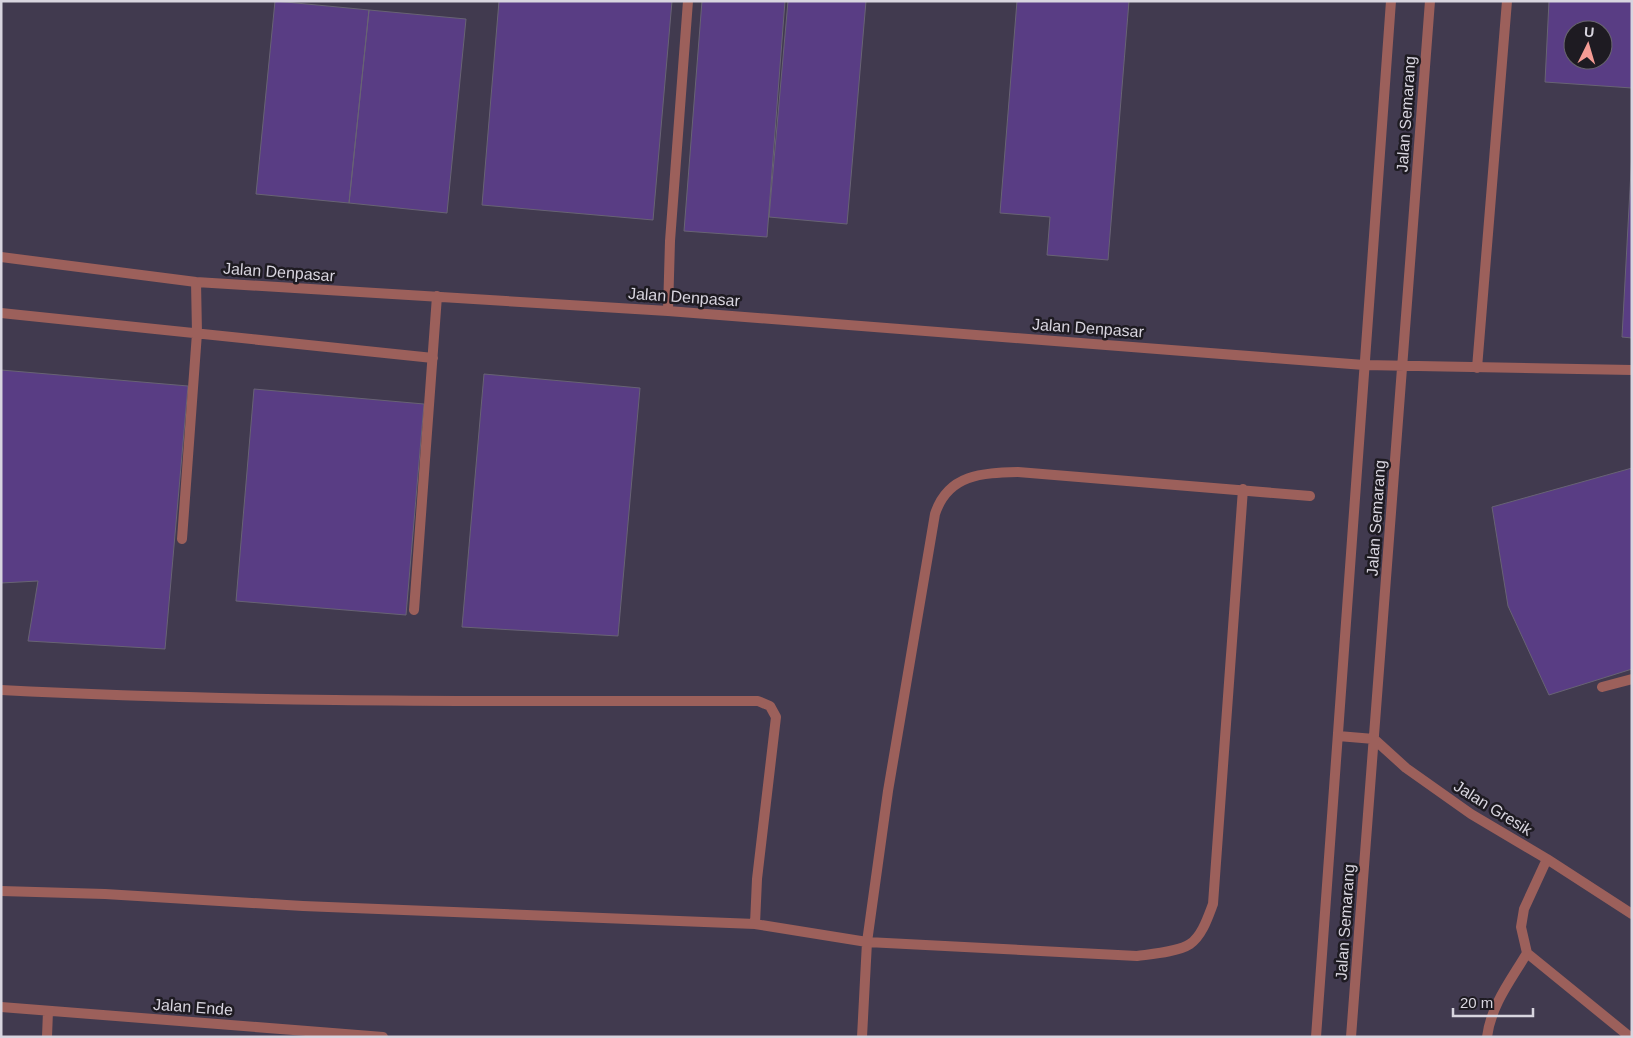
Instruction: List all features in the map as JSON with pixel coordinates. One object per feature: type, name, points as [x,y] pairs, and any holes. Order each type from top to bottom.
[{"type":"lane","points":[[668,311],[670,240],[688,1]]},
{"type":"lane","name":"Jalan Semarang","points":[[1316,1037],[1391,1]]},
{"type":"lane","name":"Jalan Semarang","points":[[1351,1037],[1430,1]]},
{"type":"lane","points":[[1477,368],[1507,1]]},
{"type":"lane","name":"Jalan Denpasar","points":[[1,257],[196,282],[668,311],[1364,365],[1632,370]]},
{"type":"lane","points":[[182,539],[197,333],[196,282]]},
{"type":"lane","points":[[414,610],[437,296]]},
{"type":"lane","points":[[1,314],[433,358]]},
{"type":"lane","points":[[862,1037],[867,942],[888,791],[935,514],[940,498],[970,476],[988,472],[1018,472],[1310,496]]},
{"type":"lane","points":[[1,891],[104,894],[303,906],[755,924],[867,942],[1137,956],[1190,944],[1203,929],[1213,904],[1243,489]]},
{"type":"lane","points":[[1602,687],[1632,679]]},
{"type":"lane","points":[[1,690],[100,695],[758,701],[770,706],[776,717],[757,879],[755,924]]},
{"type":"lane","points":[[1338,736],[1374,739]]},
{"type":"lane","name":"Jalan Gresik","points":[[1374,739],[1406,768],[1471,814],[1547,859],[1632,914]]},
{"type":"lane","points":[[1547,859],[1524,910],[1521,927],[1527,953],[1630,1037]]},
{"type":"lane","points":[[1487,1037],[1492,1013],[1502,992],[1527,953]]},
{"type":"lane","name":"Jalan Ende","points":[[1,1008],[383,1037]]},
{"type":"lane","points":[[47,1037],[48,1011]]},
{"type":"shaded area","points":[[1,1],[1632,1],[1632,1037],[1,1037]]},
{"type":"building","points":[[275,1],[369,10],[349,203],[256,194]]},
{"type":"building","points":[[499,1],[672,1],[653,220],[482,205]]},
{"type":"building","points":[[702,1],[785,1],[767,237],[684,231]]},
{"type":"building","points":[[788,1],[866,1],[847,224],[769,217]]},
{"type":"building","points":[[1017,1],[1129,1],[1108,260],[1047,255],[1050,217],[1000,213]]},
{"type":"building","points":[[1549,1],[1632,1],[1632,88],[1545,82]]},
{"type":"building","points":[[369,10],[466,19],[447,213],[349,203]]},
{"type":"building","points":[[1632,152],[1632,338],[1622,337]]},
{"type":"building","points":[[1,370],[188,386],[165,649],[28,641],[38,581],[1,583]]},
{"type":"building","points":[[484,374],[640,388],[618,636],[462,627]]},
{"type":"building","points":[[254,389],[424,404],[406,615],[236,601]]},
{"type":"building","points":[[1632,468],[1632,669],[1549,695],[1508,606],[1492,507]]}]
